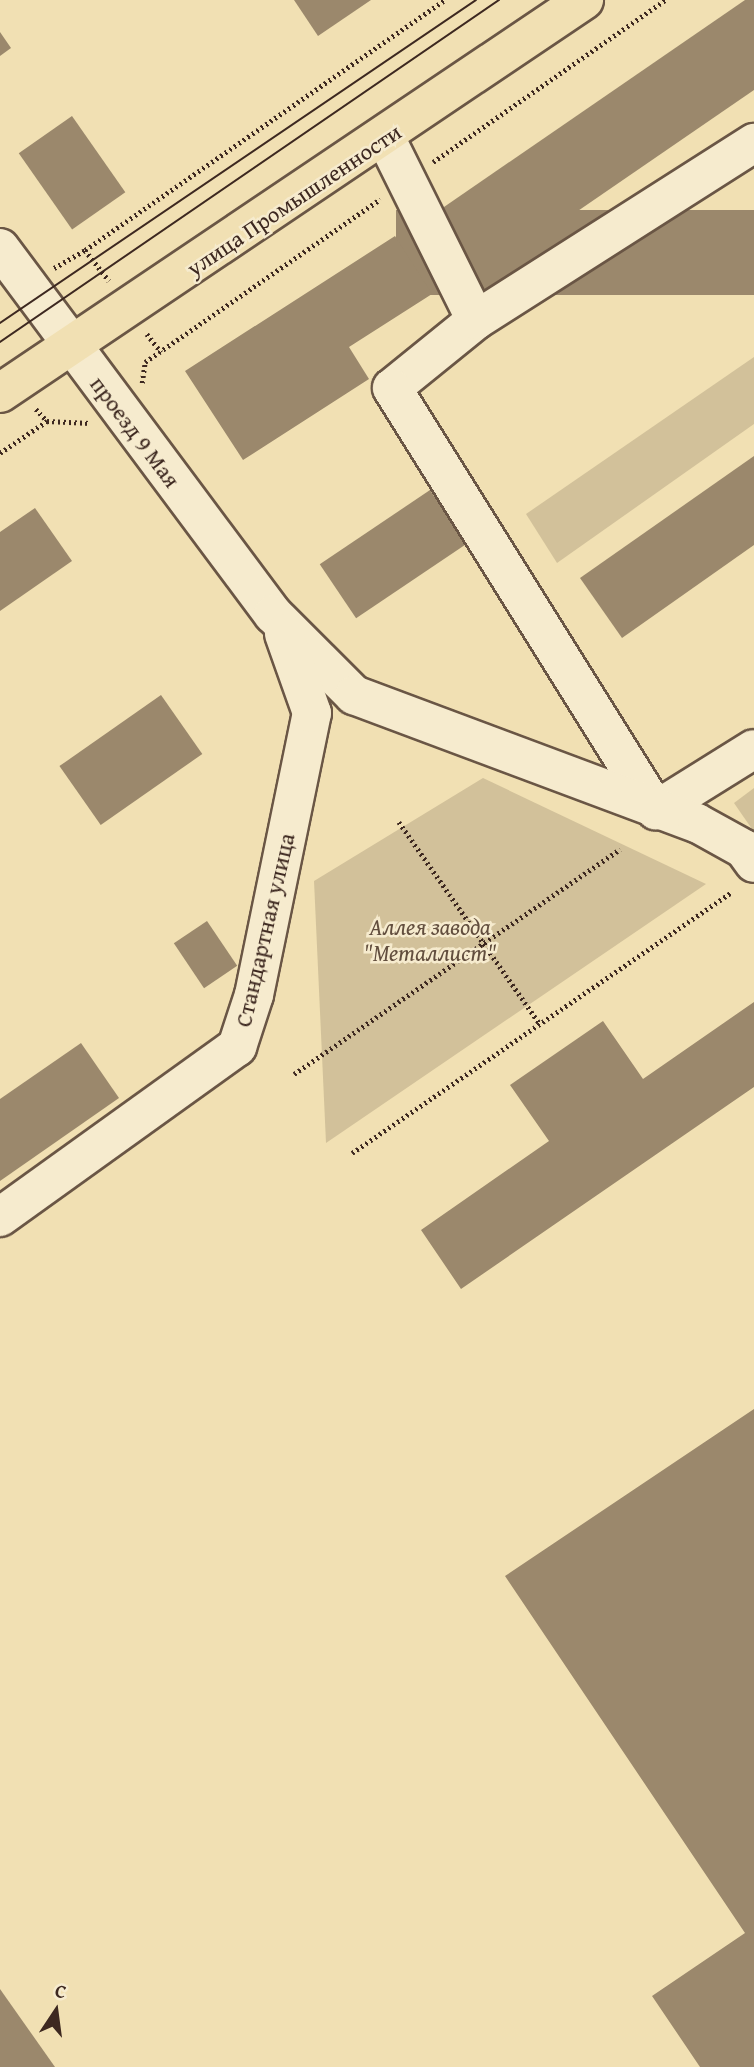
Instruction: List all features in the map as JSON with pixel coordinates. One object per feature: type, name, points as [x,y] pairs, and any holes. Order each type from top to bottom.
[{"type":"main road","name":"улица Промышленности","points":[[0,393],[386,139],[584,0]]},
{"type":"street","points":[[386,139],[476,320]]},
{"type":"street","points":[[656,810],[392,388],[476,320],[754,143]]},
{"type":"street","name":"проезд 9 Мая","points":[[0,248],[273,614]]},
{"type":"street","points":[[273,614],[354,695],[656,810],[744,849],[754,863]]},
{"type":"street","name":"Стандартная улица","points":[[0,1217],[237,1047],[254,995],[312,713],[297,659],[273,614]]},
{"type":"street","points":[[656,810],[754,749]]},
{"type":"path","points":[[85,250],[445,0]]},
{"type":"path","points":[[0,453],[47,421],[89,424],[118,408],[141,391],[145,362],[665,0]]},
{"type":"path","points":[[399,822],[540,1024]]},
{"type":"path","points":[[294,1074],[620,849]]},
{"type":"path","points":[[352,1153],[730,893]]},
{"type":"green space","points":[[754,357],[754,424],[557,563],[526,514]]},
{"type":"green space","name":"Аллея завода \"Металлист\"","points":[[483,778],[706,884],[326,1143],[314,881]]},
{"type":"green space","points":[[754,788],[754,832],[734,803]]},
{"type":"building","points":[[294,0],[371,0],[318,36]]},
{"type":"building","points":[[745,0],[754,0],[754,90],[473,283],[428,218]]},
{"type":"building","points":[[0,32],[11,48],[0,56]]},
{"type":"building","points":[[72,116],[125,192],[72,229],[19,153]]},
{"type":"building","points":[[396,210],[754,210],[754,295],[396,295]]},
{"type":"building","points":[[395,236],[432,294],[349,347],[369,379],[243,460],[185,371]]},
{"type":"building","points":[[754,456],[754,545],[622,638],[580,578]]},
{"type":"building","points":[[430,490],[466,544],[356,618],[320,564]]},
{"type":"building","points":[[35,508],[72,561],[0,611],[0,532]]},
{"type":"building","points":[[161,695],[202,754],[101,825],[59,766]]},
{"type":"building","points":[[207,921],[237,966],[204,988],[174,943]]},
{"type":"building","points":[[754,1002],[754,1087],[461,1289],[421,1230],[549,1141],[510,1085],[603,1021],[643,1079]]},
{"type":"building","points":[[81,1043],[119,1098],[0,1181],[0,1099]]},
{"type":"building","points":[[754,1409],[754,2067],[700,2067],[652,1996],[745,1933],[505,1576]]},
{"type":"building","points":[[0,1989],[55,2067],[0,2067]]},
{"type":"tram line","points":[[0,323],[476,0]]},
{"type":"tram line","points":[[0,342],[499,0]]}]
